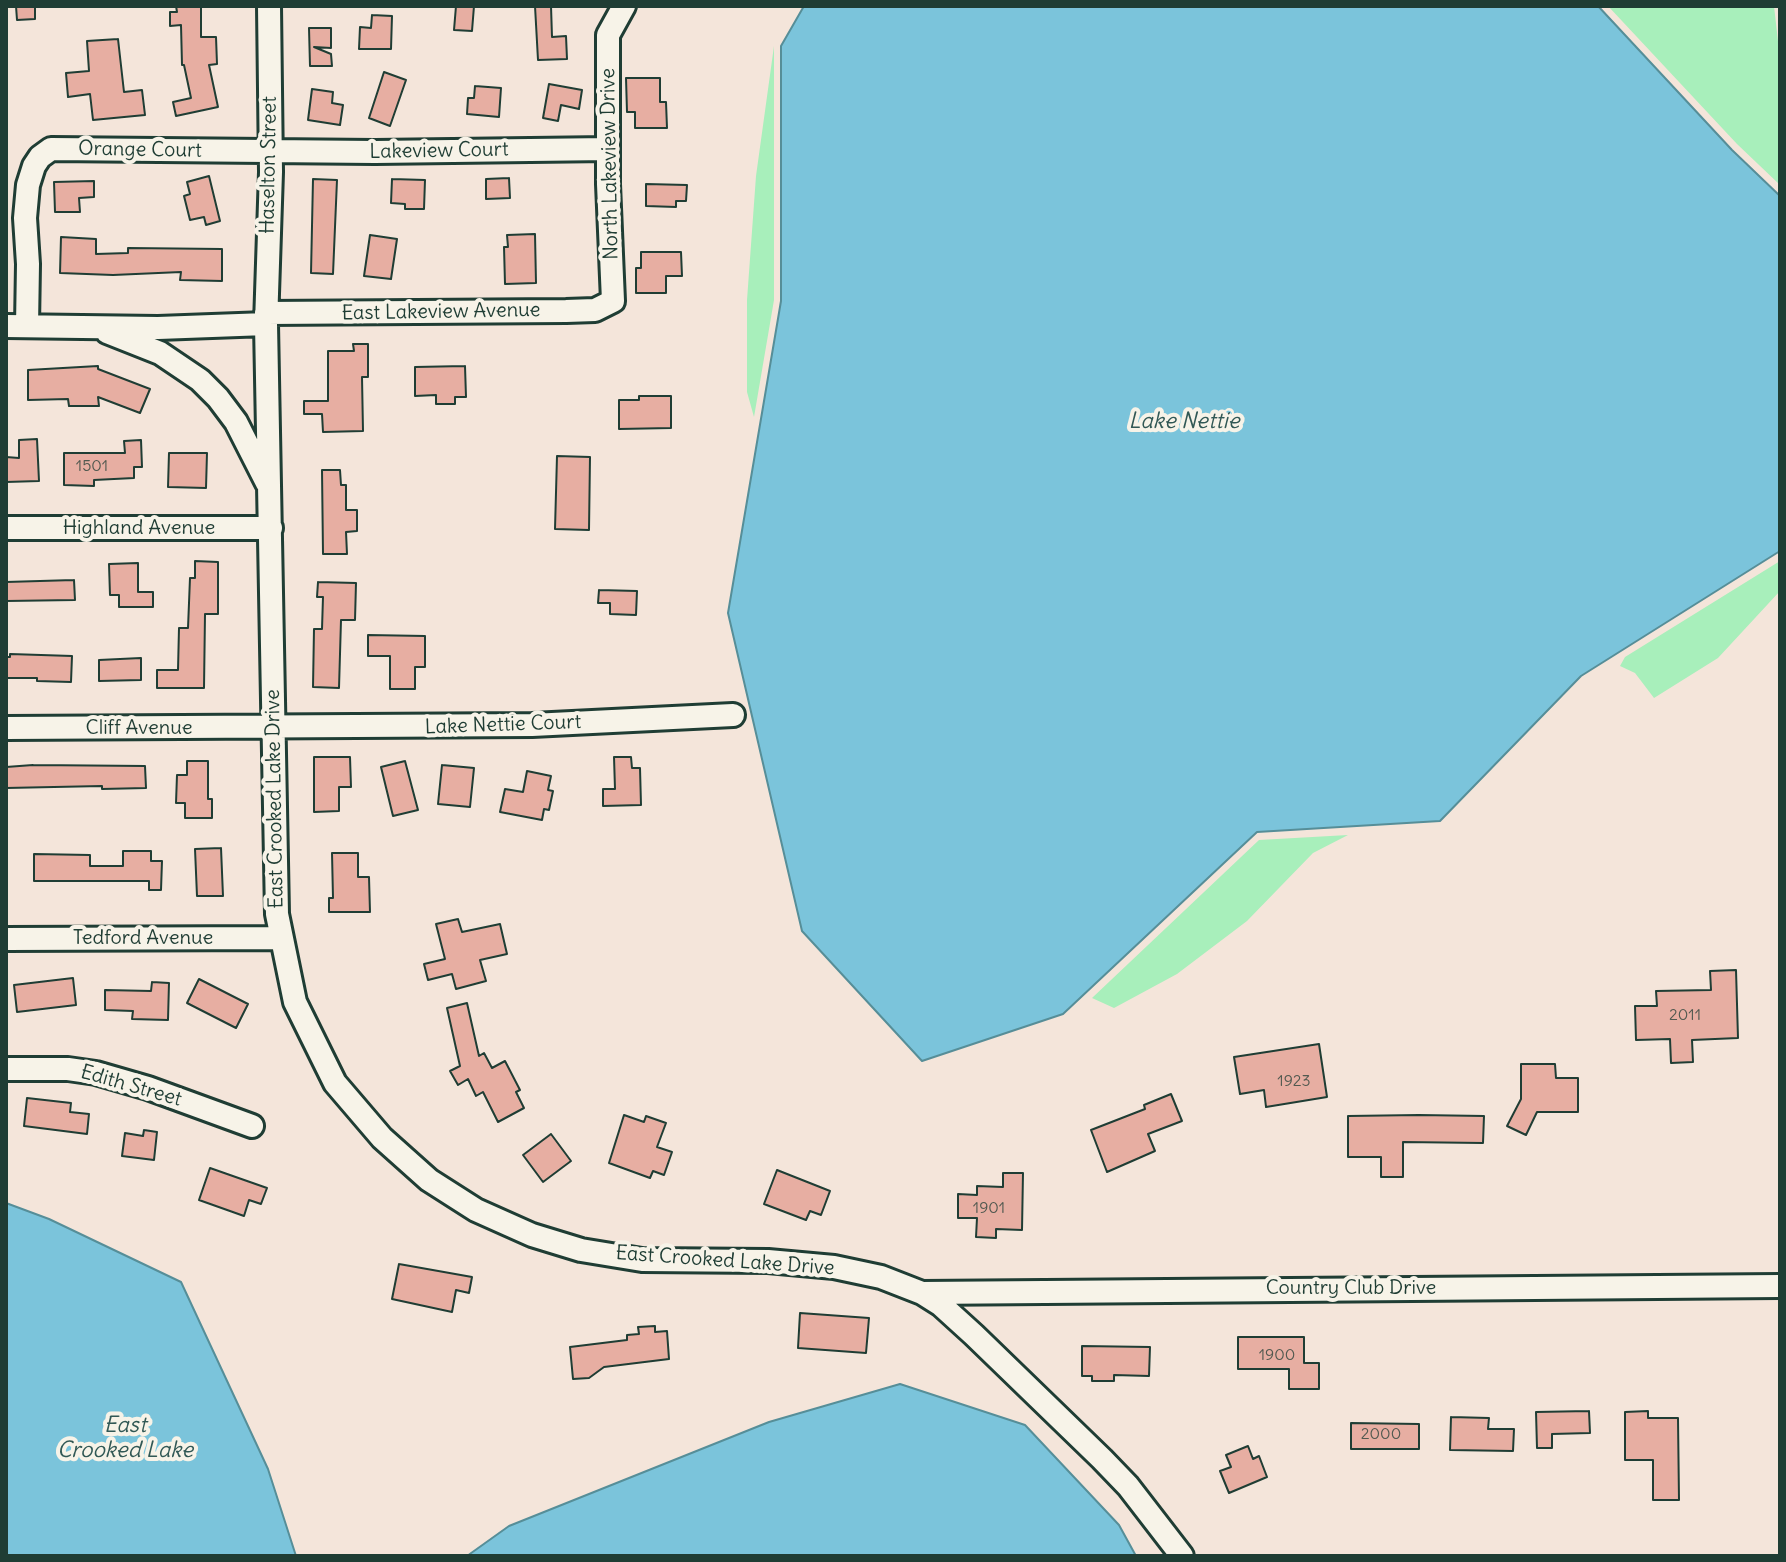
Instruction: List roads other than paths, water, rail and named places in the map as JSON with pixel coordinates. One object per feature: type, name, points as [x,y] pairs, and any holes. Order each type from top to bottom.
[{"type":"street","name":"Haselton Street","points":[[266,318],[271,150],[269,6]]},
{"type":"street","points":[[602,6],[610,28]]},
{"type":"street","points":[[610,28],[624,6]]},
{"type":"street","name":"North Lakeview Drive","points":[[610,28],[608,149],[613,301]]},
{"type":"street","name":"Orange Court","points":[[17,326],[28,264],[25,218],[28,185],[34,166],[51,149],[271,150]]},
{"type":"street","name":"Lakeview Court","points":[[271,150],[608,149]]},
{"type":"street","name":"East Lakeview Avenue","points":[[17,326],[95,327],[266,318],[595,310],[613,301]]},
{"type":"street","name":"East Crooked Lake Drive","points":[[266,318],[271,491],[274,866],[280,938],[295,1002],[335,1083],[382,1138],[429,1180],[476,1210],[532,1235],[581,1250],[657,1261],[768,1261],[834,1267],[881,1277],[922,1293],[941,1305],[974,1335],[1102,1459],[1128,1486],[1182,1556]]},
{"type":"street","name":"East Crooked Lake Drive","points":[[95,327],[160,353],[200,380],[236,422],[271,491]]},
{"type":"street","name":"Highland Avenue","points":[[6,528],[271,528]]},
{"type":"street","name":"Lake Nettie Court","points":[[273,726],[532,725],[733,715]]},
{"type":"street","name":"Cliff Avenue","points":[[6,728],[273,726]]},
{"type":"street","name":"Tedford Avenue","points":[[6,939],[280,938]]},
{"type":"street","name":"Edith Street","points":[[6,1069],[68,1069],[96,1073],[148,1088],[252,1126]]},
{"type":"street","name":"Country Club Drive","points":[[922,1293],[1780,1286]]},
{"type":"water","name":"Lake Nettie","points":[[804,6],[1598,6],[1732,150],[1780,196],[1780,551],[1581,676],[1440,821],[1257,832],[1063,1014],[922,1061],[802,931],[728,613],[781,301],[781,46]]},
{"type":"water","name":"East Crooked Lake","points":[[6,1203],[49,1219],[181,1282],[268,1469],[296,1556],[6,1556]]},
{"type":"water","points":[[900,1384],[1025,1425],[1119,1525],[1136,1556],[467,1556],[509,1526],[769,1422]]}]
